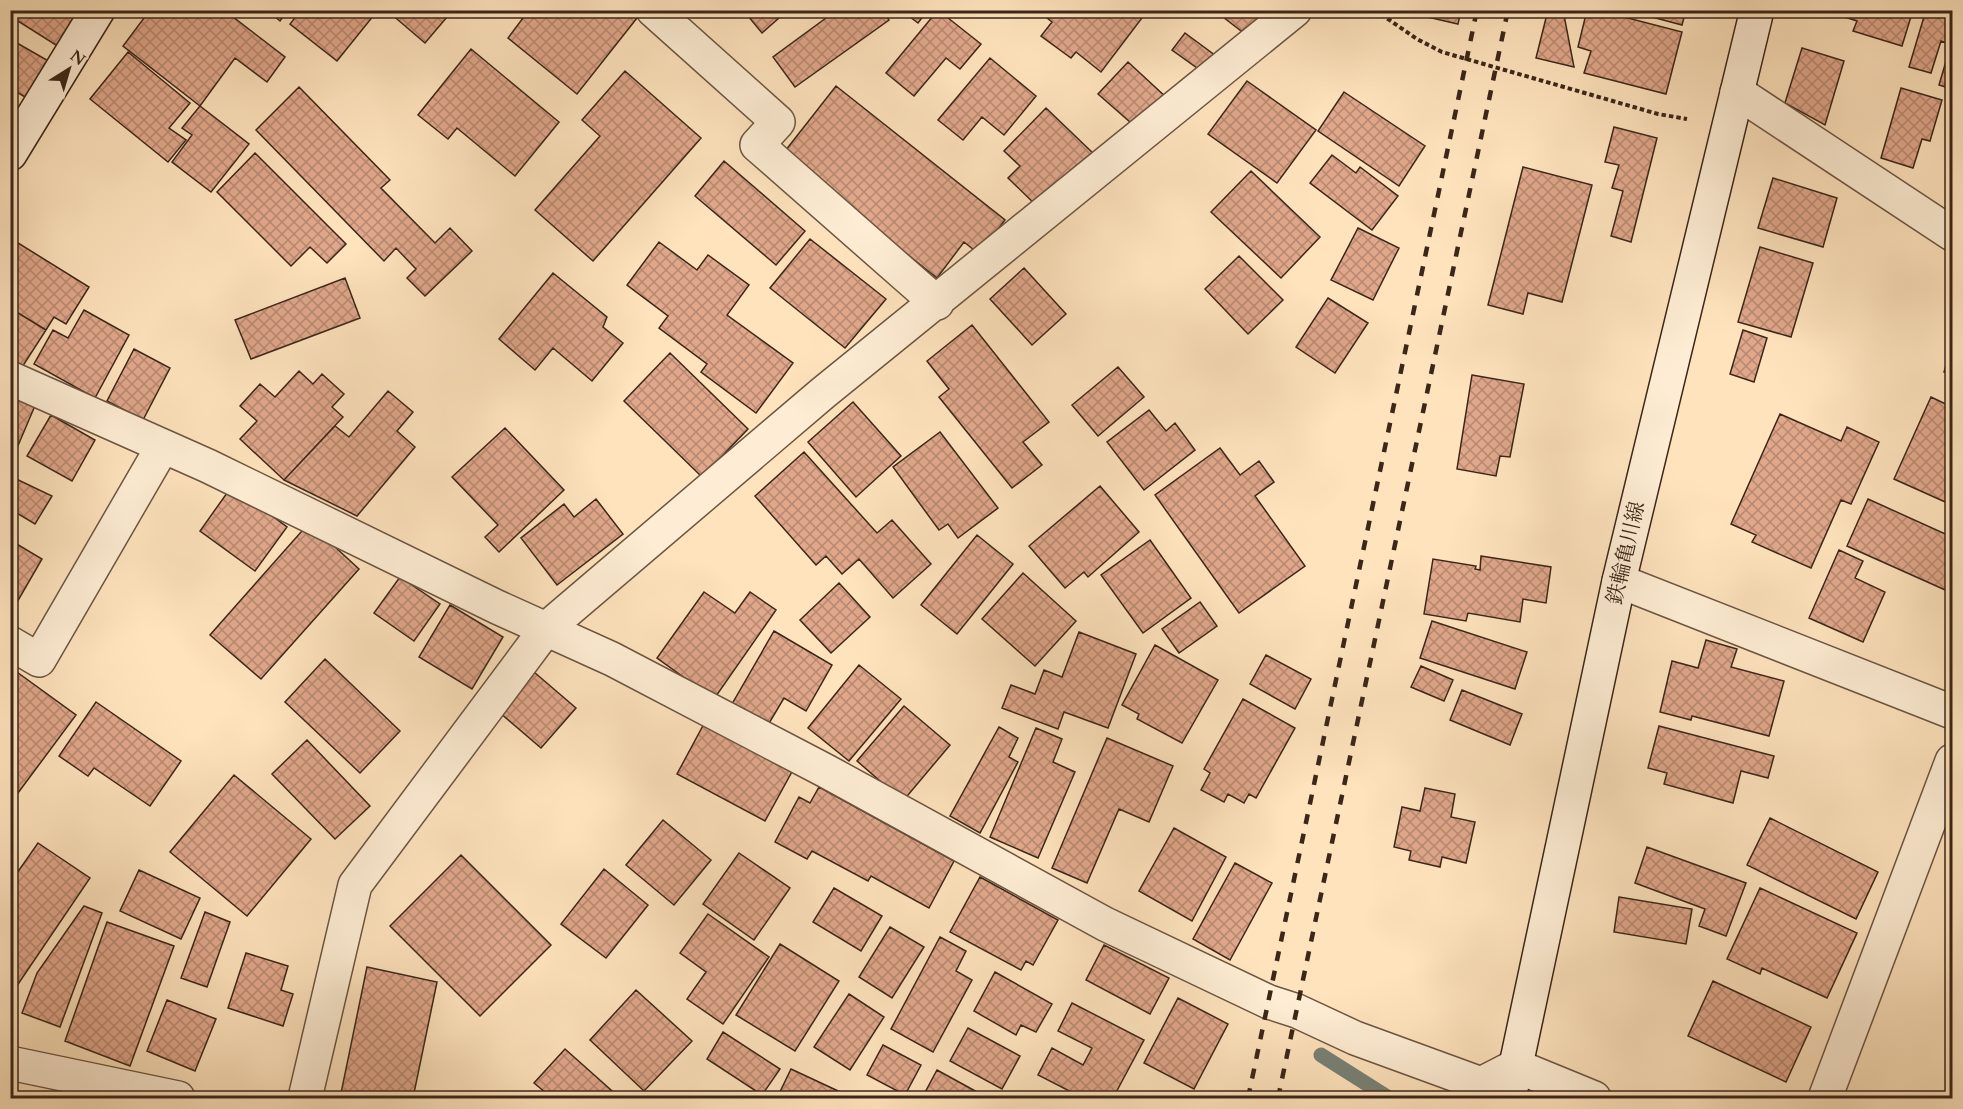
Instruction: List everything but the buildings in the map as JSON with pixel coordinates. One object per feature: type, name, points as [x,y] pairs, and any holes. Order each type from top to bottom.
[{"type":"street","points":[[10,154],[98,10]]},
{"type":"street","points":[[653,10],[778,122],[757,145],[937,303]]},
{"type":"street","points":[[305,1098],[355,885],[546,629],[823,393],[937,303],[1295,10]]},
{"type":"street","name":"鉄輪亀川線","points":[[1509,1098],[1619,582],[1757,10]]},
{"type":"street","points":[[1737,92],[1953,234]]},
{"type":"street","points":[[10,378],[163,446],[612,659],[826,771],[1105,924],[1269,1002],[1297,1011],[1355,1038],[1481,1084],[1516,1066],[1594,1098]]},
{"type":"street","points":[[10,643],[39,660],[163,446]]},
{"type":"street","points":[[1619,582],[1953,712]]},
{"type":"street","points":[[1825,1098],[1953,761]]},
{"type":"street","points":[[10,1063],[178,1098]]},
{"type":"path","points":[[1375,10],[1417,39],[1442,52],[1658,114],[1729,125]]},
{"type":"waterway","points":[[1321,1055],[1389,1098]]},
{"type":"railway","points":[[1248,1098],[1477,10]]},
{"type":"railway","points":[[1278,1098],[1508,10]]}]
